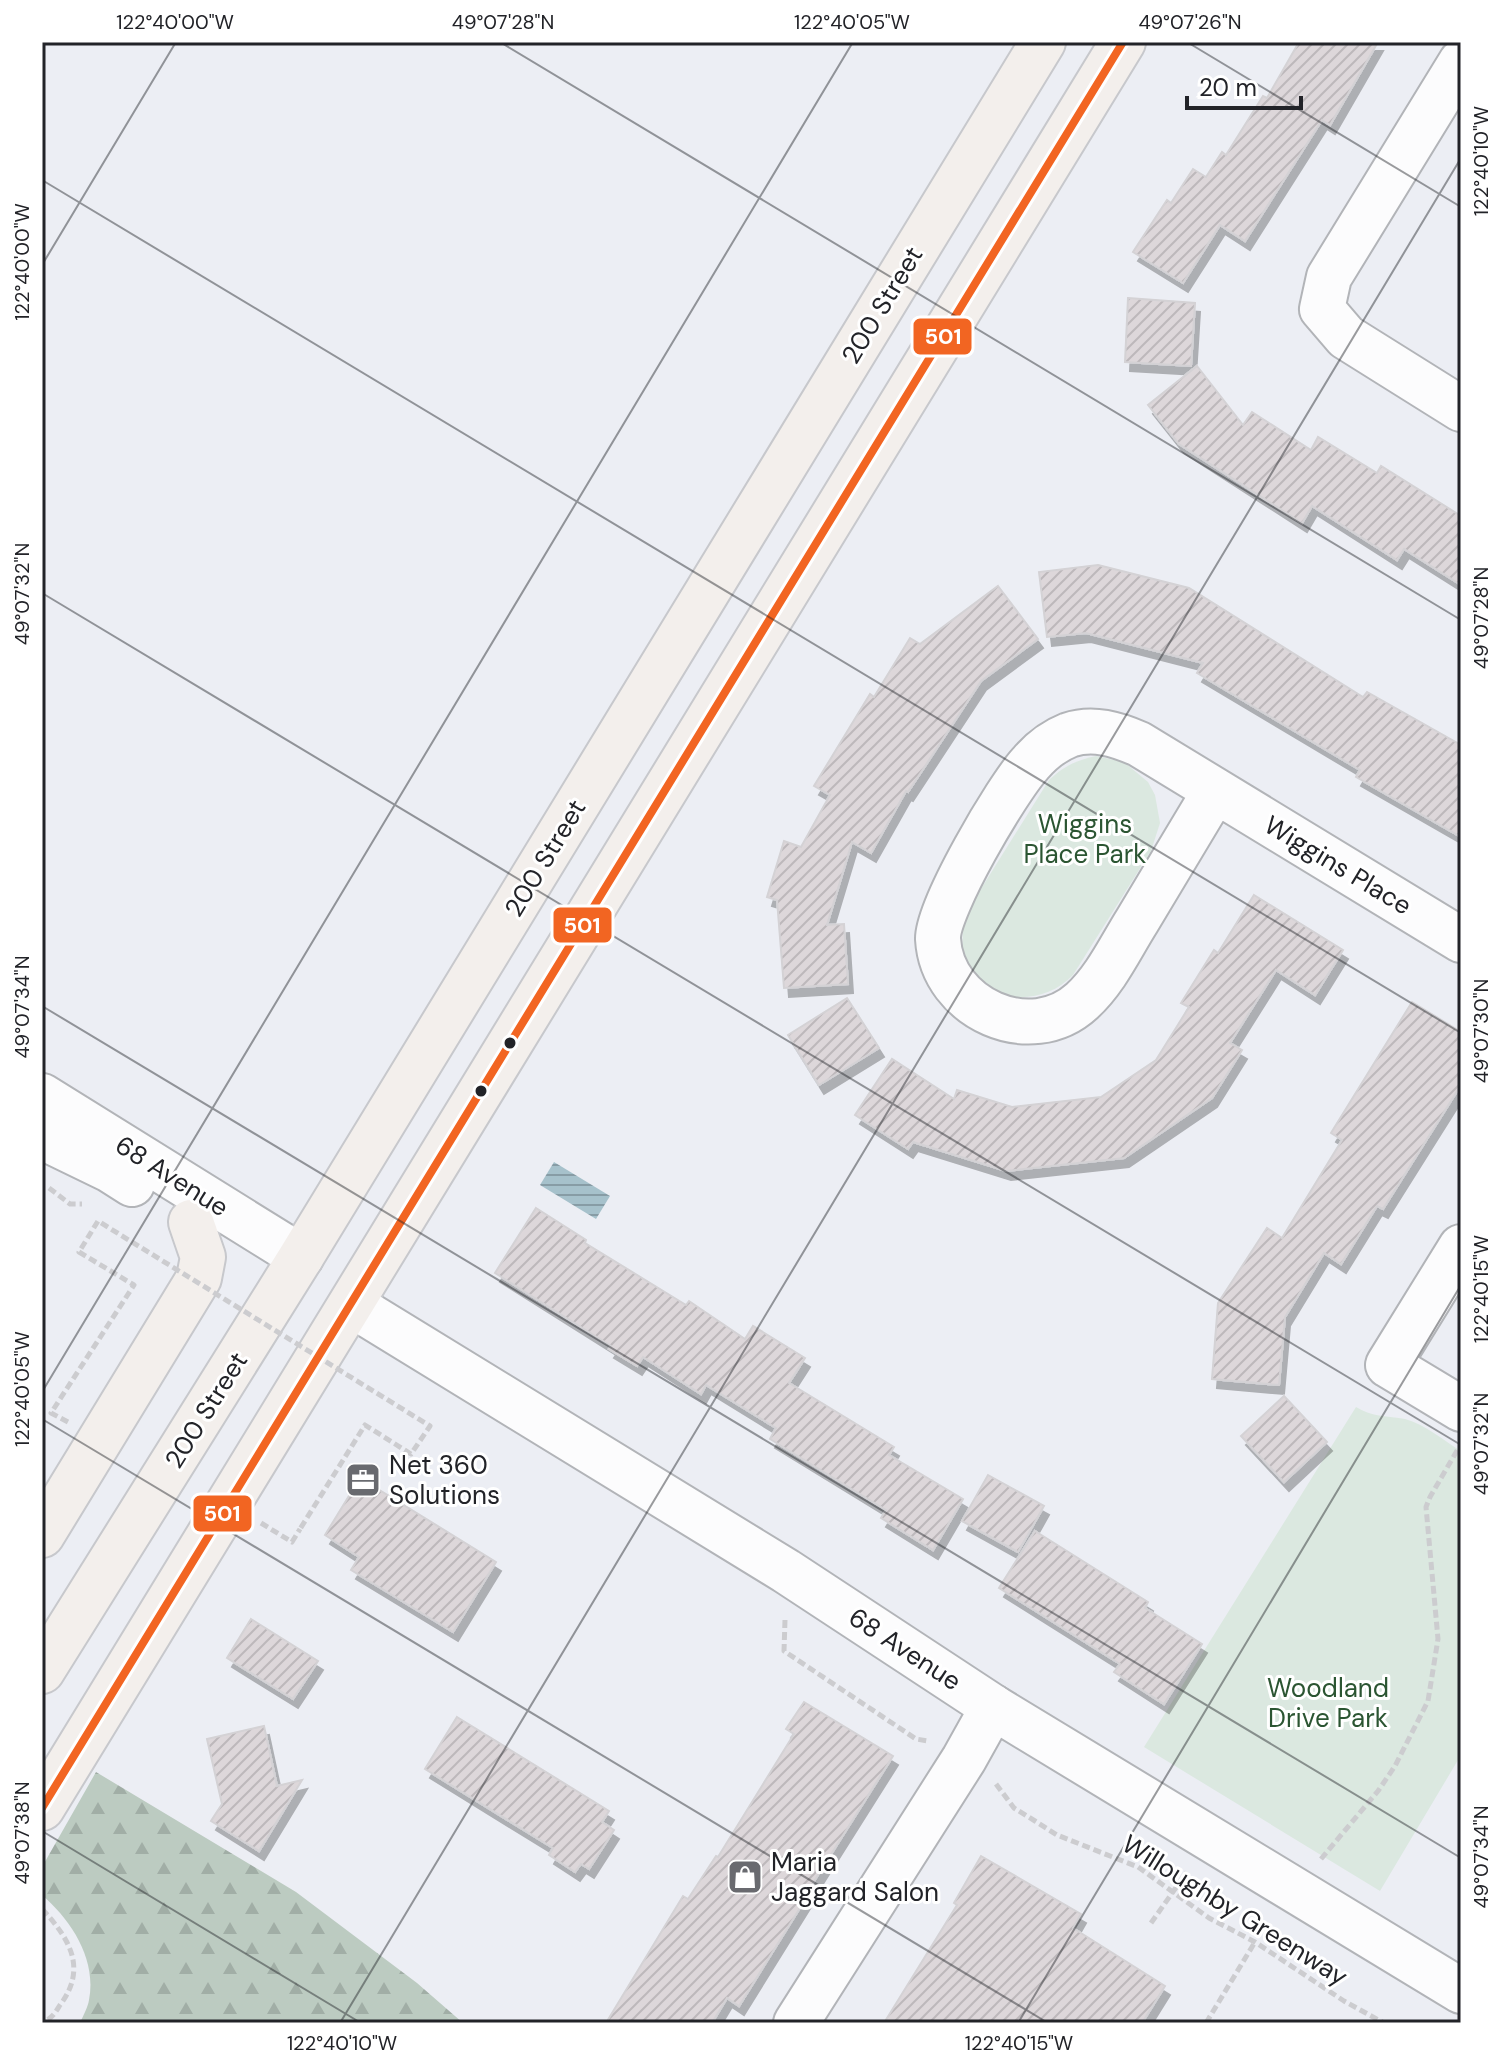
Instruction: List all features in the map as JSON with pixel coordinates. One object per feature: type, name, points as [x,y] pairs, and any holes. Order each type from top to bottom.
[{"type":"main road","name":"200 Street","points":[[42,1671],[301,1257],[1043,42]]},
{"type":"main road","points":[[42,1808],[1123,42]]},
{"type":"main road","points":[[42,1535],[199,1278],[203,1257],[191,1222]]},
{"type":"street","points":[[1461,62],[1329,277],[1322,309],[1346,337],[1461,409]]},
{"type":"street","name":"Wiggins Place","points":[[1215,791],[1109,967],[1084,999],[1069,1012],[1044,1022],[1015,1021],[985,1011],[963,994],[945,967],[938,938],[942,916],[953,890],[1029,764],[1057,741],[1083,731],[1119,735],[1139,744],[1461,940]]},
{"type":"street","name":"68 Avenue","points":[[42,1096],[301,1257]]},
{"type":"street","name":"68 Avenue","points":[[42,1137],[110,1170],[191,1222]]},
{"type":"street","points":[[1461,1247],[1388,1365],[1461,1409]]},
{"type":"street","name":"68 Avenue","points":[[352,1305],[786,1571],[993,1707],[1461,1991]]},
{"type":"street","points":[[796,2023],[964,1759],[993,1707]]},
{"type":"path","points":[[68,1422],[51,1413],[134,1285],[79,1252],[98,1221],[430,1426],[411,1454],[365,1425],[300,1529]]},
{"type":"path","points":[[1320,1859],[1357,1819],[1387,1779],[1428,1701],[1438,1639],[1426,1507],[1460,1445]]},
{"type":"path","points":[[785,1616],[784,1651],[916,1739],[938,1742]]},
{"type":"path","name":"Willoughby Greenway","points":[[990,1777],[1014,1808],[1057,1835],[1127,1862],[1209,1918],[1255,1942],[1344,2001],[1384,2023]]},
{"type":"path","points":[[1151,1923],[1189,1868]]},
{"type":"path","points":[[42,1909],[63,1932],[73,1962],[74,1981],[50,2019],[42,2022]]},
{"type":"path","points":[[1206,2023],[1255,1942]]},
{"type":"green space","name":"Wiggins Place Park","points":[[1096,756],[1124,762],[1148,782],[1155,795],[1160,823],[1151,851],[1073,975],[1060,986],[1029,997],[998,993],[984,985],[973,973],[965,957],[963,932],[969,908],[1049,780],[1071,764]]},
{"type":"green space","name":"Woodland Drive Park","points":[[1356,1407],[1374,1414],[1412,1421],[1461,1451],[1461,1755],[1380,1891],[1144,1747]]},
{"type":"green space","points":[[96,1772],[296,1892],[417,1983],[463,2023],[80,2023],[89,2000],[89,1970],[72,1928],[42,1895],[42,1867]]},
{"type":"water","points":[[554,1162],[610,1196],[596,1219],[540,1185]]},
{"type":"building","points":[[1299,42],[1378,42],[1330,125],[1322,120],[1245,241],[1220,225],[1183,283],[1133,252],[1167,200],[1171,203],[1193,169],[1206,177],[1222,152],[1226,155],[1263,96],[1267,98]]},
{"type":"building","points":[[1128,298],[1195,303],[1191,366],[1125,362]]},
{"type":"building","points":[[1197,366],[1243,425],[1252,412],[1311,450],[1318,437],[1377,473],[1381,466],[1461,516],[1461,585],[1404,549],[1397,560],[1312,506],[1302,523],[1179,444],[1148,405]]},
{"type":"building","points":[[1098,565],[1189,588],[1363,697],[1367,692],[1461,745],[1461,837],[1356,777],[1360,770],[1197,673],[1203,663],[1086,633],[1047,637],[1039,572]]},
{"type":"building","points":[[998,586],[1038,639],[981,681],[906,791],[871,853],[852,842],[827,925],[844,924],[848,984],[784,988],[777,900],[767,897],[784,841],[801,847],[830,795],[814,786],[870,694],[874,697],[910,638],[920,644]]},
{"type":"building","points":[[1254,895],[1343,950],[1315,995],[1276,970],[1230,1043],[1242,1050],[1212,1098],[1124,1158],[1006,1171],[913,1142],[908,1149],[855,1115],[892,1059],[954,1099],[957,1090],[1012,1107],[1101,1097],[1156,1060],[1189,1007],[1181,1003],[1214,950],[1218,953]]},
{"type":"building","points":[[847,998],[879,1048],[819,1085],[788,1035]]},
{"type":"building","points":[[1412,1002],[1461,1032],[1461,1085],[1383,1209],[1377,1206],[1341,1264],[1324,1253],[1285,1317],[1279,1385],[1212,1379],[1218,1303],[1267,1228],[1282,1238],[1342,1140],[1331,1133]]},
{"type":"building","points":[[536,1208],[586,1240],[585,1243],[686,1305],[689,1301],[745,1339],[753,1326],[805,1358],[789,1383],[894,1447],[889,1455],[963,1499],[933,1550],[881,1518],[886,1510],[770,1439],[776,1428],[706,1385],[701,1394],[643,1357],[637,1366],[609,1349],[611,1346],[495,1273]]},
{"type":"building","points":[[1284,1396],[1327,1442],[1284,1482],[1241,1436]]},
{"type":"building","points":[[988,1475],[1044,1506],[1018,1552],[962,1521]]},
{"type":"building","points":[[360,1478],[496,1562],[453,1632],[351,1570],[359,1557],[325,1535]]},
{"type":"building","points":[[1035,1531],[1148,1602],[1145,1608],[1202,1644],[1164,1704],[1114,1672],[1120,1664],[999,1588]]},
{"type":"building","points":[[251,1619],[318,1661],[293,1699],[227,1658]]},
{"type":"building","points":[[804,1702],[893,1756],[813,1887],[739,2006],[727,1998],[712,2023],[606,2023],[683,1896],[688,1899],[718,1857],[794,1734],[786,1729]]},
{"type":"building","points":[[457,1717],[609,1811],[602,1822],[614,1830],[589,1869],[581,1864],[575,1872],[549,1855],[553,1848],[425,1769]]},
{"type":"building","points":[[264,1726],[277,1786],[302,1780],[259,1851],[211,1821],[222,1804],[207,1739]]},
{"type":"building","points":[[981,1856],[1081,1914],[1073,1928],[1165,1986],[1142,2023],[884,2023],[957,1905],[954,1903]]},
{"type":"transit line","name":"501","points":[[42,1808],[1123,42]]},
{"type":"place","name":"Net 360 Solutions","points":[[363,1480]]},
{"type":"place","name":"Maria Jaggard Salon","points":[[745,1877]]}]
